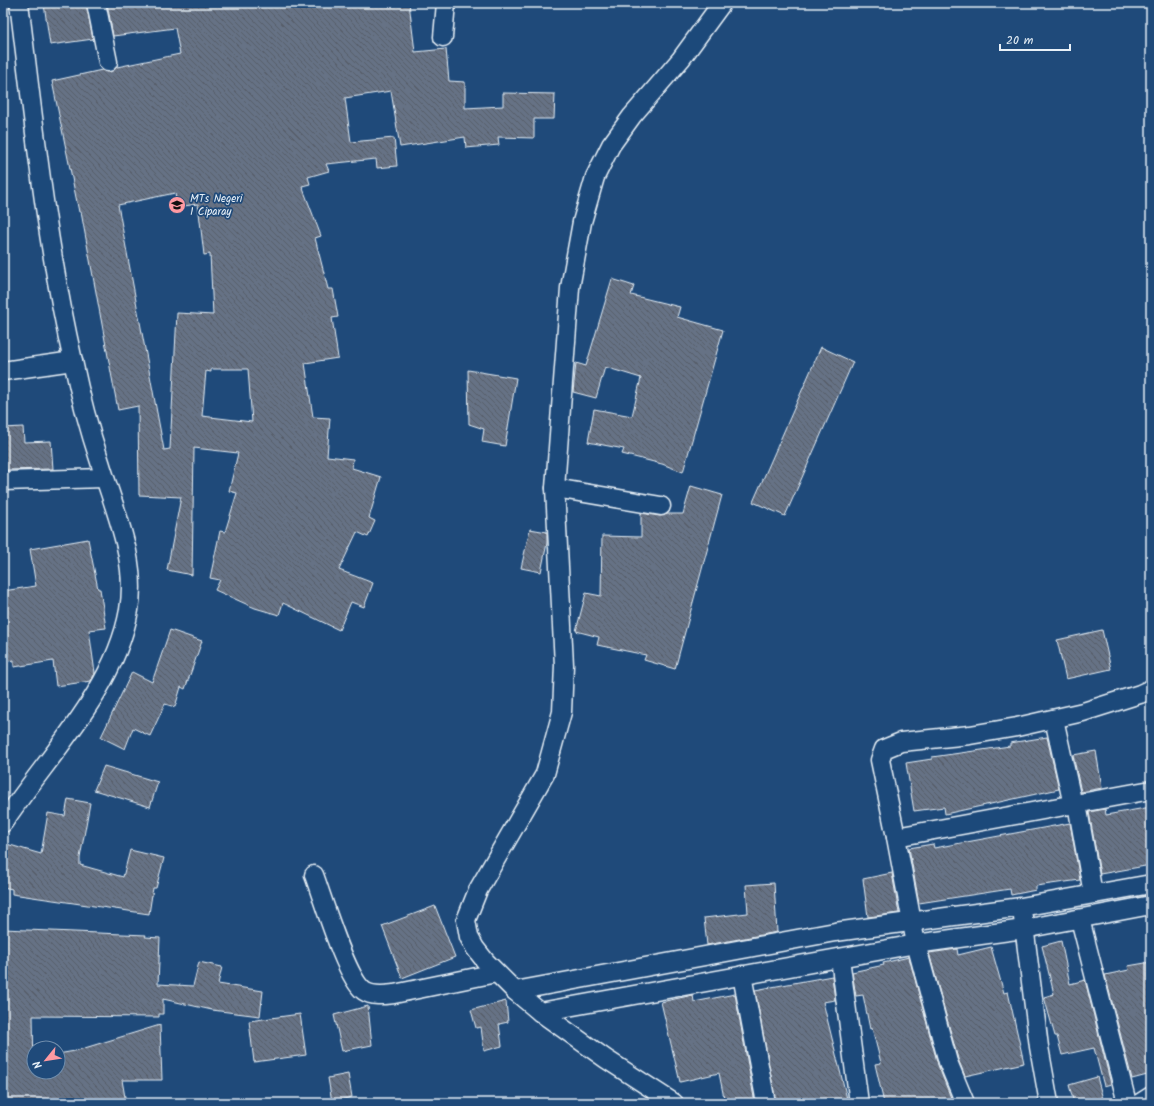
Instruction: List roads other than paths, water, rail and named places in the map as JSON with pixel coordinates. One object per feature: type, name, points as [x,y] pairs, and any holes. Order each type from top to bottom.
[{"type":"street","points":[[3,822],[87,706],[108,670],[123,635],[130,609],[131,579],[126,544],[89,427],[73,361],[52,258],[19,3]]},
{"type":"street","points":[[96,3],[108,62]]},
{"type":"street","points":[[443,37],[446,3]]},
{"type":"street","points":[[674,1103],[606,1059],[540,1012],[515,991],[496,973],[475,948],[469,936],[466,920],[478,890],[545,774],[562,712],[564,665],[555,488],[570,288],[582,222],[595,177],[611,145],[632,116],[681,59],[722,3]]},
{"type":"street","points":[[3,371],[73,361]]},
{"type":"street","points":[[3,481],[104,478]]},
{"type":"street","points":[[555,488],[661,506]]},
{"type":"street","points":[[965,1103],[948,1062],[916,944],[880,760],[881,754],[887,747],[901,742],[970,735],[1054,720],[1140,694],[1151,689]]},
{"type":"street","points":[[1054,720],[1075,805],[1093,894]]},
{"type":"street","points":[[896,837],[1151,790]]},
{"type":"street","points":[[314,875],[346,963],[357,984],[365,991],[378,995],[394,994],[496,973]]},
{"type":"street","points":[[515,991],[835,932],[1021,907],[1151,884]]},
{"type":"street","points":[[540,1012],[916,944],[1080,919],[1151,905]]},
{"type":"street","points":[[1021,907],[1039,1047],[1049,1103]]},
{"type":"street","points":[[1080,919],[1127,1103]]},
{"type":"street","points":[[840,958],[859,1103]]},
{"type":"street","points":[[742,975],[766,1103]]},
{"type":"street","points":[[1140,1103],[1151,1096]]},
{"type":"place","name":"MTs Negeri 1 Ciparay","points":[[177,205]]}]
